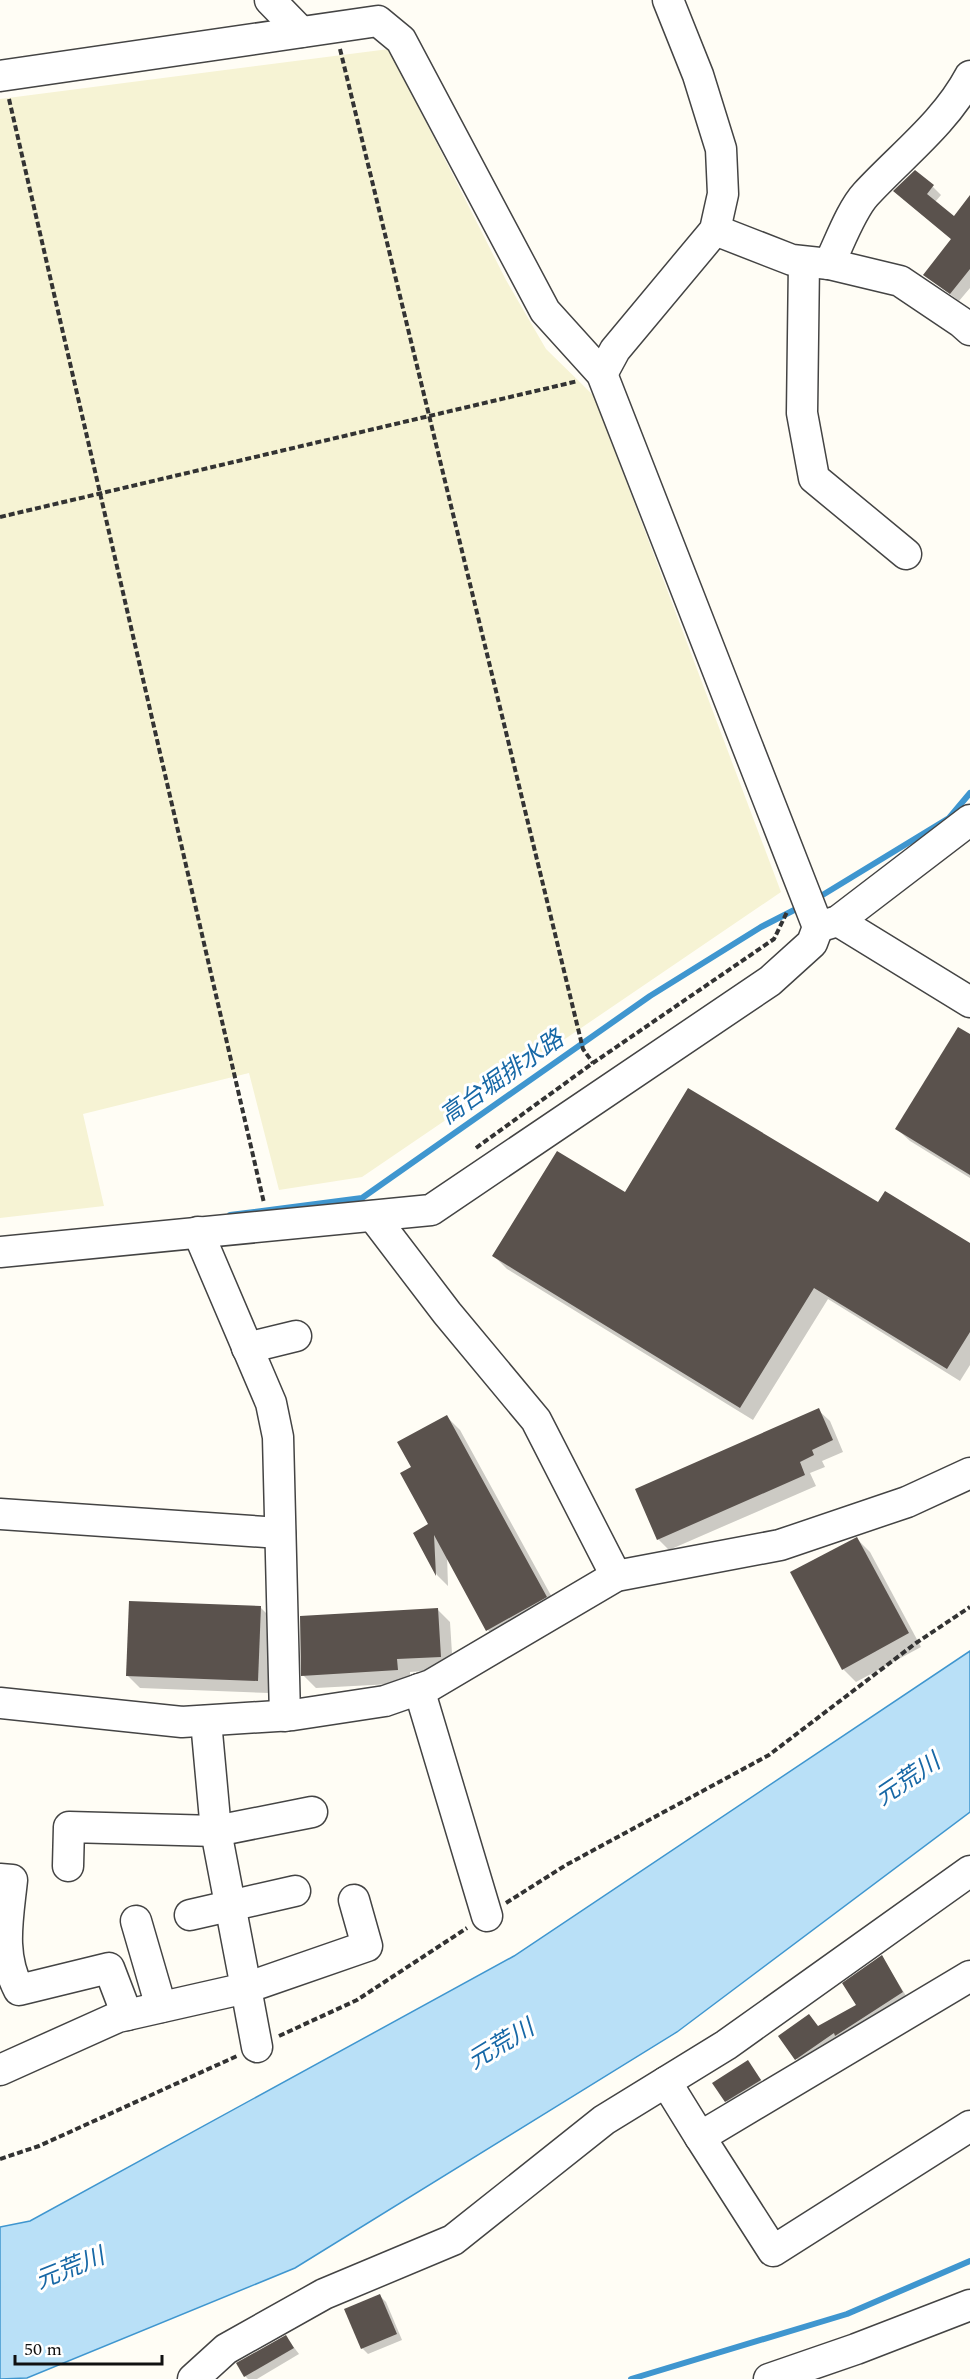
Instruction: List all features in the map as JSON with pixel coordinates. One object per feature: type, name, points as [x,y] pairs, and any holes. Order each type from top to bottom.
[{"type":"street","points":[[270,0],[301,32]]},
{"type":"street","points":[[602,374],[615,350],[715,230],[723,194],[721,149],[698,75],[668,0]]},
{"type":"street","points":[[2,76],[378,21],[401,40],[544,311],[602,374],[823,922],[970,1002]]},
{"type":"street","points":[[906,554],[814,478],[802,413],[816,263],[863,196],[922,139],[961,92],[970,76]]},
{"type":"street","points":[[715,230],[792,261],[816,263],[900,281],[967,321]]},
{"type":"street","points":[[0,1252],[431,1210],[458,1194],[770,981],[812,943],[823,922],[970,820]]},
{"type":"street","points":[[373,1216],[447,1313],[536,1420],[616,1576]]},
{"type":"street","points":[[198,1232],[270,1403],[278,1437],[285,1716]]},
{"type":"street","points":[[247,1348],[296,1336]]},
{"type":"street","points":[[0,1703],[182,1722],[285,1716],[385,1701],[430,1685],[616,1576],[780,1545],[907,1502],[970,1473]]},
{"type":"street","points":[[0,1514],[280,1533]]},
{"type":"street","points":[[419,1689],[487,1916]]},
{"type":"street","points":[[206,1721],[216,1831],[257,2047]]},
{"type":"street","points":[[68,1866],[69,1827],[216,1831],[312,1812]]},
{"type":"street","points":[[192,2379],[226,2349],[324,2294],[453,2240],[604,2120],[745,2032],[970,1871]]},
{"type":"street","points":[[0,1879],[12,1880],[5,1943],[9,1971],[19,1990],[109,1968],[127,2015]]},
{"type":"street","points":[[190,1915],[295,1891]]},
{"type":"street","points":[[0,2070],[127,2015],[246,1988],[367,1946],[354,1900]]},
{"type":"street","points":[[136,1921],[161,2007]]},
{"type":"street","points":[[700,2137],[970,1976]]},
{"type":"street","points":[[666,2082],[773,2251],[970,2126]]},
{"type":"street","points":[[769,2379],[856,2349],[970,2305]]},
{"type":"path","points":[[334,26],[583,1049],[593,1063]]},
{"type":"path","points":[[2,76],[269,1226]]},
{"type":"path","points":[[0,518],[602,374]]},
{"type":"path","points":[[469,1153],[593,1063],[774,939],[786,912],[823,922]]},
{"type":"shaded area","points":[[389,49],[506,280],[546,349],[594,396],[781,892],[362,1177],[279,1190],[249,1073],[83,1114],[104,1206],[0,1218],[0,99]]},
{"type":"water","name":"元荒川","points":[[970,1651],[970,1812],[677,2032],[295,2268],[27,2378],[0,2379],[0,2227],[30,2221],[514,1956]]},
{"type":"building","points":[[915,170],[934,185],[927,194],[954,216],[970,195],[970,269],[950,294],[923,275],[951,239],[893,191]]},
{"type":"building","points":[[958,1027],[970,1034],[970,1175],[895,1129]]},
{"type":"building","points":[[688,1088],[878,1202],[885,1191],[970,1243],[970,1332],[947,1369],[814,1288],[740,1408],[492,1256],[557,1151],[625,1192]]},
{"type":"building","points":[[819,1408],[833,1440],[812,1450],[814,1455],[800,1462],[805,1475],[657,1540],[635,1489]]},
{"type":"building","points":[[447,1415],[547,1597],[486,1631],[434,1535],[436,1576],[413,1533],[428,1524],[400,1473],[411,1467],[397,1442]]},
{"type":"building","points":[[857,1537],[909,1633],[842,1670],[790,1572]]},
{"type":"building","points":[[129,1601],[261,1606],[258,1681],[126,1676]]},
{"type":"building","points":[[438,1608],[441,1657],[397,1659],[398,1670],[301,1676],[300,1616]]},
{"type":"building","points":[[882,1955],[903,1992],[835,2036],[834,2033],[795,2060],[778,2036],[809,2014],[818,2026],[856,2005],[842,1983]]},
{"type":"building","points":[[748,2060],[761,2080],[725,2102],[712,2083]]},
{"type":"building","points":[[380,2294],[397,2334],[361,2349],[344,2309]]},
{"type":"building","points":[[286,2335],[294,2348],[244,2377],[236,2363]]},
{"type":"waterway","name":"高台堀排水路","points":[[816,899],[949,818],[970,793]]},
{"type":"waterway","name":"高台堀排水路","points":[[230,1215],[362,1198],[650,996],[761,927],[802,906]]},
{"type":"waterway","points":[[631,2379],[847,2314],[970,2261]]}]
